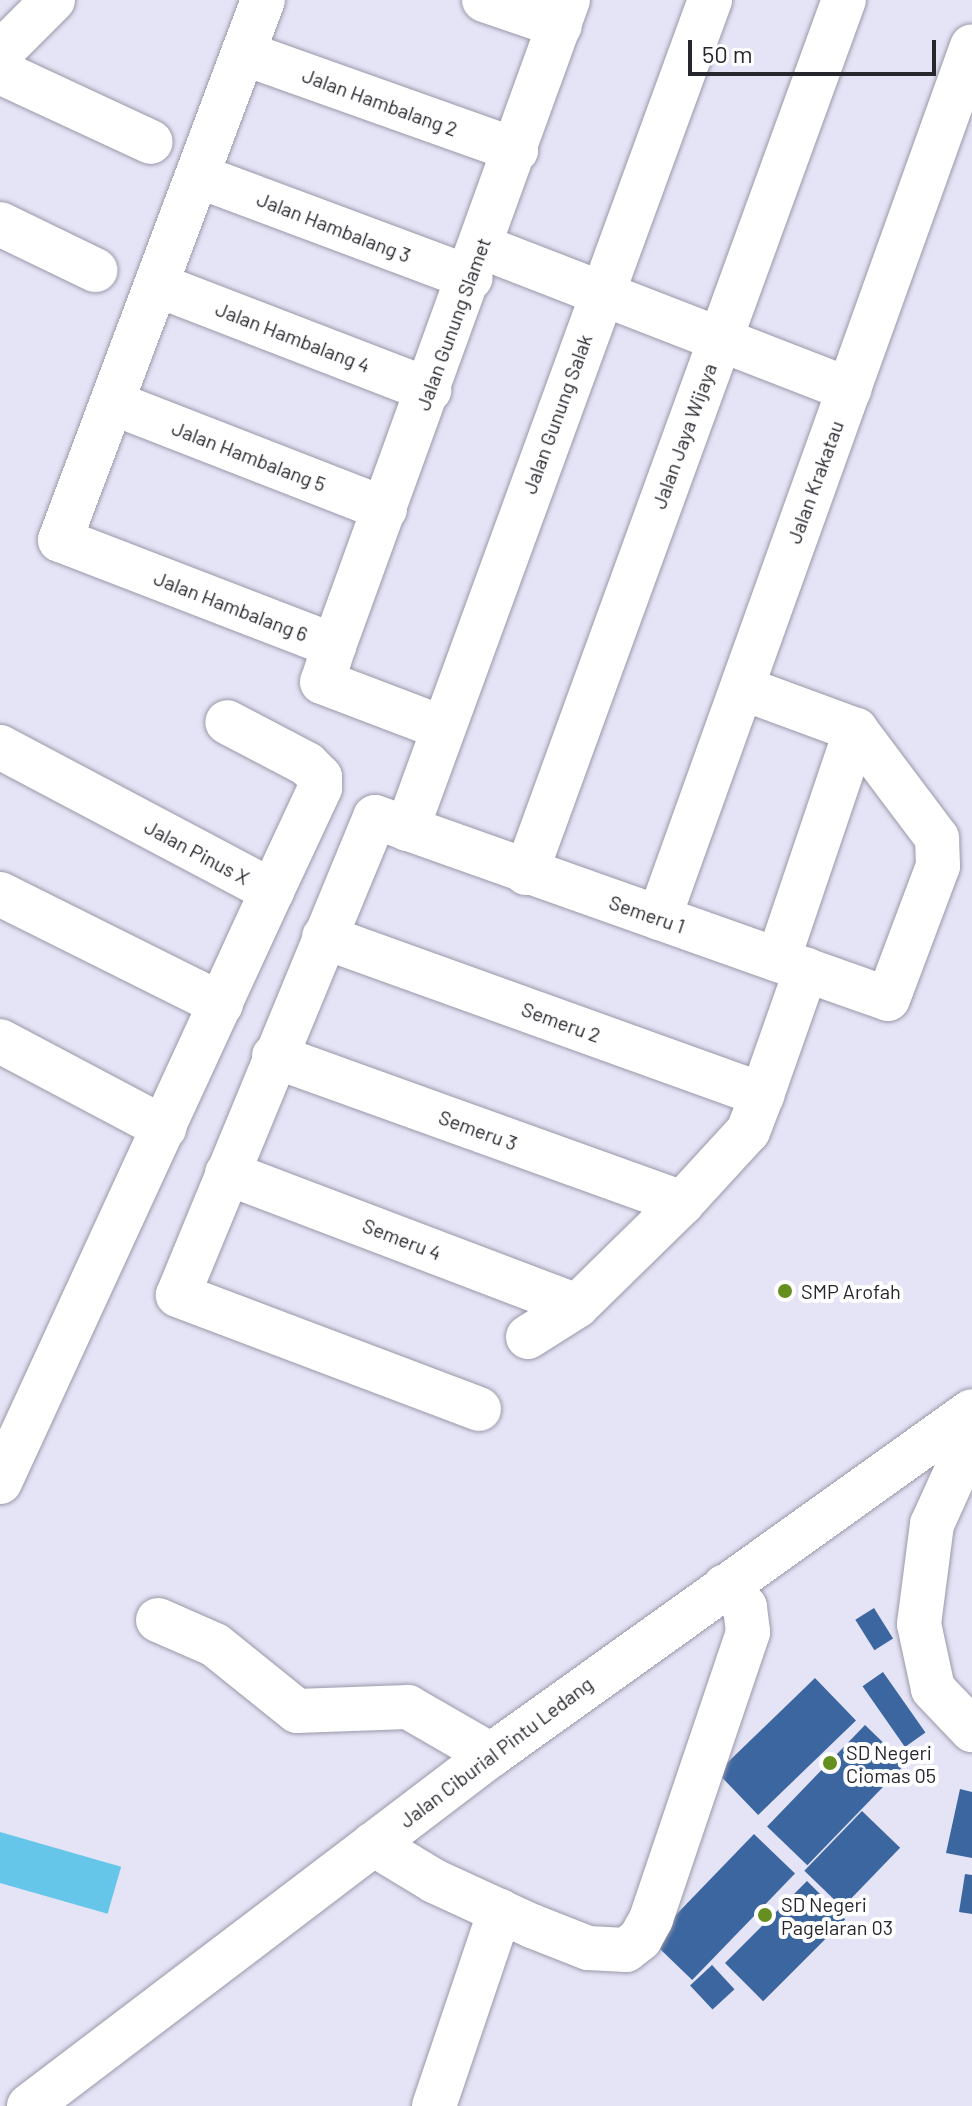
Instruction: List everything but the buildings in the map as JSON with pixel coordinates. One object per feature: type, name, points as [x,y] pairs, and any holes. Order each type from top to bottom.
[{"type":"street","points":[[0,53],[53,0]]},
{"type":"street","points":[[113,403],[263,0]]},
{"type":"street","points":[[484,0],[564,13]]},
{"type":"street","name":"Jalan Gunung Salak","points":[[407,829],[710,0]]},
{"type":"street","name":"Jalan Jaya Wijaya","points":[[526,873],[844,0]]},
{"type":"street","name":"Jalan Gunung Slamet","points":[[334,646],[477,263],[564,13]]},
{"type":"street","name":"Jalan Krakatau","points":[[659,918],[972,46]]},
{"type":"street","name":"Jalan Hambalang 2","points":[[243,53],[516,150]]},
{"type":"street","points":[[0,72],[151,142]]},
{"type":"street","name":"Jalan Hambalang 3","points":[[198,176],[477,263],[601,292],[849,389]]},
{"type":"street","points":[[0,224],[95,270]]},
{"type":"street","name":"Jalan Hambalang 4","points":[[157,285],[429,390]]},
{"type":"street","name":"Jalan Hambalang 5","points":[[113,403],[385,509]]},
{"type":"street","name":"Jalan Hambalang 6","points":[[113,403],[60,540],[334,646],[322,682],[443,728]]},
{"type":"street","points":[[528,1337],[577,1306],[682,1203],[755,1113],[856,730],[742,688]]},
{"type":"street","name":"Jalan Pinus X","points":[[0,747],[272,891],[316,799],[320,777],[307,764],[227,722]]},
{"type":"street","name":"Semeru 1","points":[[324,937],[375,817],[888,999],[940,853],[924,817],[890,780],[856,730]]},
{"type":"street","points":[[0,1482],[272,891]]},
{"type":"street","points":[[0,894],[221,1004]]},
{"type":"street","points":[[324,937],[178,1295],[479,1409]]},
{"type":"street","name":"Semeru 2","points":[[324,937],[755,1113]]},
{"type":"street","points":[[0,1041],[164,1128]]},
{"type":"street","name":"Semeru 3","points":[[274,1056],[682,1203]]},
{"type":"street","name":"Semeru 4","points":[[227,1173],[577,1306]]},
{"type":"street","name":"Jalan Ciburial Pintu Ledang","points":[[29,2106],[71,2092],[373,1844],[491,1755],[972,1411]]},
{"type":"street","points":[[972,1436],[932,1524],[919,1624],[933,1689],[972,1730]]},
{"type":"street","points":[[373,1844],[434,1881],[588,1948],[626,1950],[640,1939],[662,1891],[750,1624],[745,1607],[725,1586]]},
{"type":"street","points":[[158,1620],[215,1645],[297,1711],[408,1707],[491,1755]]},
{"type":"street","points":[[434,2106],[500,1911]]},
{"type":"water","points":[[0,1832],[121,1867],[108,1914],[0,1883]]},
{"type":"place","name":"SMP Arofah","points":[[785,1291]]},
{"type":"place","name":"SD Negeri Ciomas 05","points":[[830,1763]]},
{"type":"place","name":"SD Negeri Pagelaran 03","points":[[765,1915]]}]
